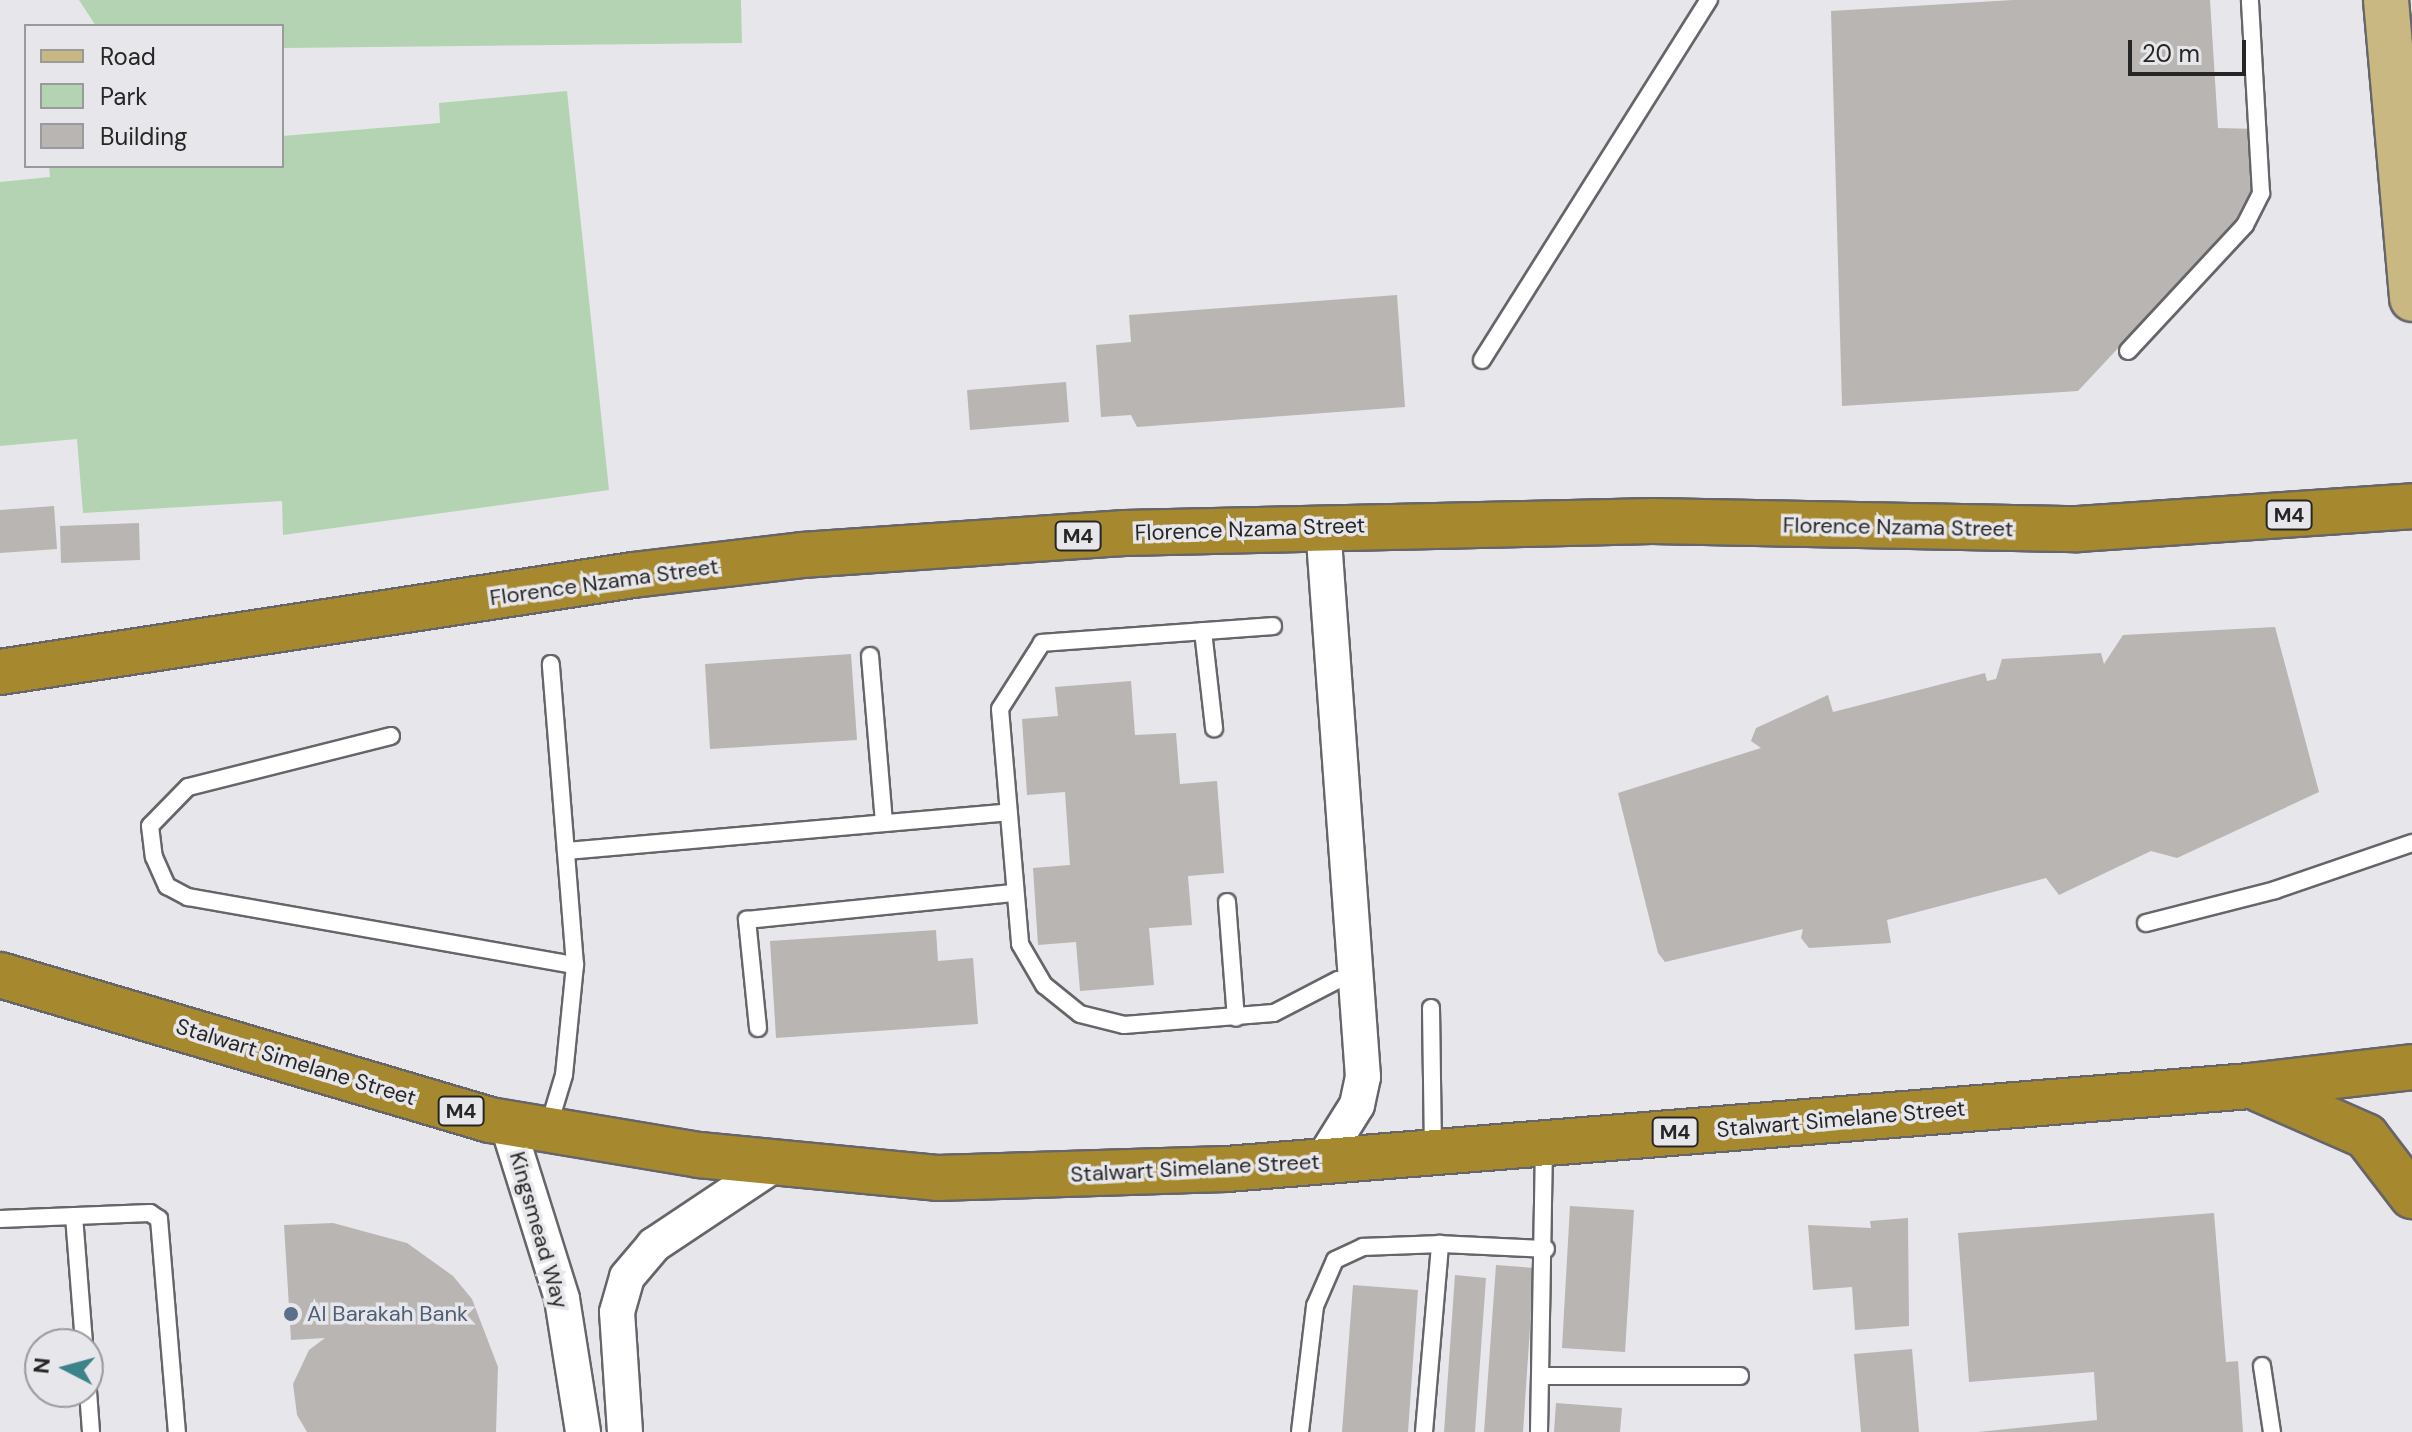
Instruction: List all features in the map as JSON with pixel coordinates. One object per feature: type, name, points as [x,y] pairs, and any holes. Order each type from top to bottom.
[{"type":"highway","name":"Florence Nzama Street","points":[[0,672],[802,555],[1323,526],[1652,521],[2078,529],[2412,506]]},
{"type":"highway","name":"Stalwart Simelane Street","points":[[0,975],[528,1127],[774,1165],[937,1178],[1322,1161],[2249,1086],[2412,1067]]},
{"type":"highway","points":[[2249,1086],[2366,1136],[2412,1196]]},
{"type":"main road","points":[[2386,0],[2412,297]]},
{"type":"street","points":[[1322,1161],[1357,1105],[1363,1077],[1323,526]]},
{"type":"street","name":"Kingsmead Way","points":[[528,1127],[562,1299],[583,1432]]},
{"type":"street","points":[[625,1432],[617,1312],[627,1277],[654,1245],[774,1165]]},
{"type":"lane","points":[[1482,360],[1709,0]]},
{"type":"lane","points":[[2128,351],[2245,225],[2261,193],[2250,0]]},
{"type":"lane","points":[[1273,626],[1042,643],[1000,709],[1020,944],[1044,985],[1080,1014],[1124,1025],[1274,1013],[1338,980],[1357,978]]},
{"type":"lane","points":[[1203,631],[1214,728]]},
{"type":"lane","points":[[870,656],[884,822]]},
{"type":"lane","points":[[528,1127],[564,1075],[575,965],[551,664]]},
{"type":"lane","points":[[391,736],[188,787],[150,826],[154,857],[167,886],[188,897],[575,965]]},
{"type":"lane","points":[[566,851],[1008,812]]},
{"type":"lane","points":[[2146,923],[2275,890],[2412,843]]},
{"type":"lane","points":[[758,1028],[747,920],[1015,893]]},
{"type":"lane","points":[[1227,902],[1236,1018]]},
{"type":"lane","points":[[1431,1008],[1433,1152]]},
{"type":"lane","points":[[1539,1432],[1546,1249],[1544,1142]]},
{"type":"lane","points":[[0,1219],[150,1213],[159,1219],[177,1432]]},
{"type":"lane","points":[[74,1216],[83,1328]]},
{"type":"lane","points":[[1300,1432],[1315,1306],[1335,1260],[1363,1247],[1440,1244],[1546,1249]]},
{"type":"lane","points":[[1424,1432],[1440,1244]]},
{"type":"lane","points":[[2262,1366],[2272,1432]]},
{"type":"lane","points":[[1542,1376],[1740,1376]]},
{"type":"lane","points":[[89,1408],[91,1432]]},
{"type":"green space","points":[[79,0],[741,0],[742,43],[284,48],[284,24],[95,24]]},
{"type":"green space","points":[[567,91],[609,490],[283,535],[282,501],[83,513],[77,439],[0,446],[0,182],[50,177],[49,168],[284,168],[284,136],[440,123],[439,103]]},
{"type":"building","points":[[2013,0],[2210,0],[2218,128],[2257,129],[2252,205],[2078,391],[1842,406],[1831,11]]},
{"type":"building","points":[[1397,295],[1405,407],[1137,427],[1131,415],[1101,417],[1096,345],[1131,342],[1129,315]]},
{"type":"building","points":[[1066,382],[1069,422],[970,430],[967,390]]},
{"type":"building","points":[[54,506],[57,549],[0,553],[0,510]]},
{"type":"building","points":[[139,523],[140,560],[61,563],[60,526]]},
{"type":"building","points":[[2275,627],[2319,792],[2177,858],[2151,851],[2059,895],[2046,878],[1887,920],[1891,943],[1809,948],[1801,938],[1803,929],[1665,962],[1658,953],[1618,793],[1761,748],[1751,741],[1756,728],[1828,695],[1833,712],[1985,673],[1987,681],[1996,679],[2002,659],[2101,653],[2104,664],[2123,635]]},
{"type":"building","points":[[851,654],[857,740],[710,749],[705,664]]},
{"type":"building","points":[[1131,681],[1135,735],[1176,733],[1180,784],[1217,781],[1224,873],[1188,876],[1192,925],[1149,928],[1154,985],[1080,991],[1076,942],[1038,945],[1033,868],[1070,865],[1065,792],[1027,795],[1022,719],[1058,716],[1055,687]]},
{"type":"building","points":[[936,930],[938,961],[973,958],[978,1024],[776,1038],[770,941]]},
{"type":"building","points":[[1570,1206],[1634,1210],[1625,1352],[1562,1348]]},
{"type":"building","points":[[2214,1213],[2226,1362],[2238,1361],[2243,1432],[1978,1432],[2097,1420],[2094,1372],[1969,1382],[1958,1233]]},
{"type":"building","points":[[1908,1218],[1909,1326],[1855,1330],[1852,1287],[1813,1290],[1808,1225],[1871,1228],[1870,1221]]},
{"type":"building","points":[[333,1223],[407,1243],[453,1276],[472,1299],[498,1367],[496,1432],[307,1432],[297,1415],[293,1384],[309,1350],[325,1338],[291,1340],[284,1225]]},
{"type":"building","points":[[1496,1265],[1534,1268],[1523,1432],[1484,1432]]},
{"type":"building","points":[[1455,1275],[1486,1278],[1475,1432],[1444,1432]]},
{"type":"building","points":[[1353,1285],[1418,1290],[1408,1432],[1342,1432]]},
{"type":"building","points":[[1912,1349],[1919,1432],[1861,1432],[1854,1354]]},
{"type":"building","points":[[1556,1403],[1622,1408],[1620,1432],[1554,1432]]},
{"type":"place","name":"Al Barakah Bank","points":[[291,1314]]}]
